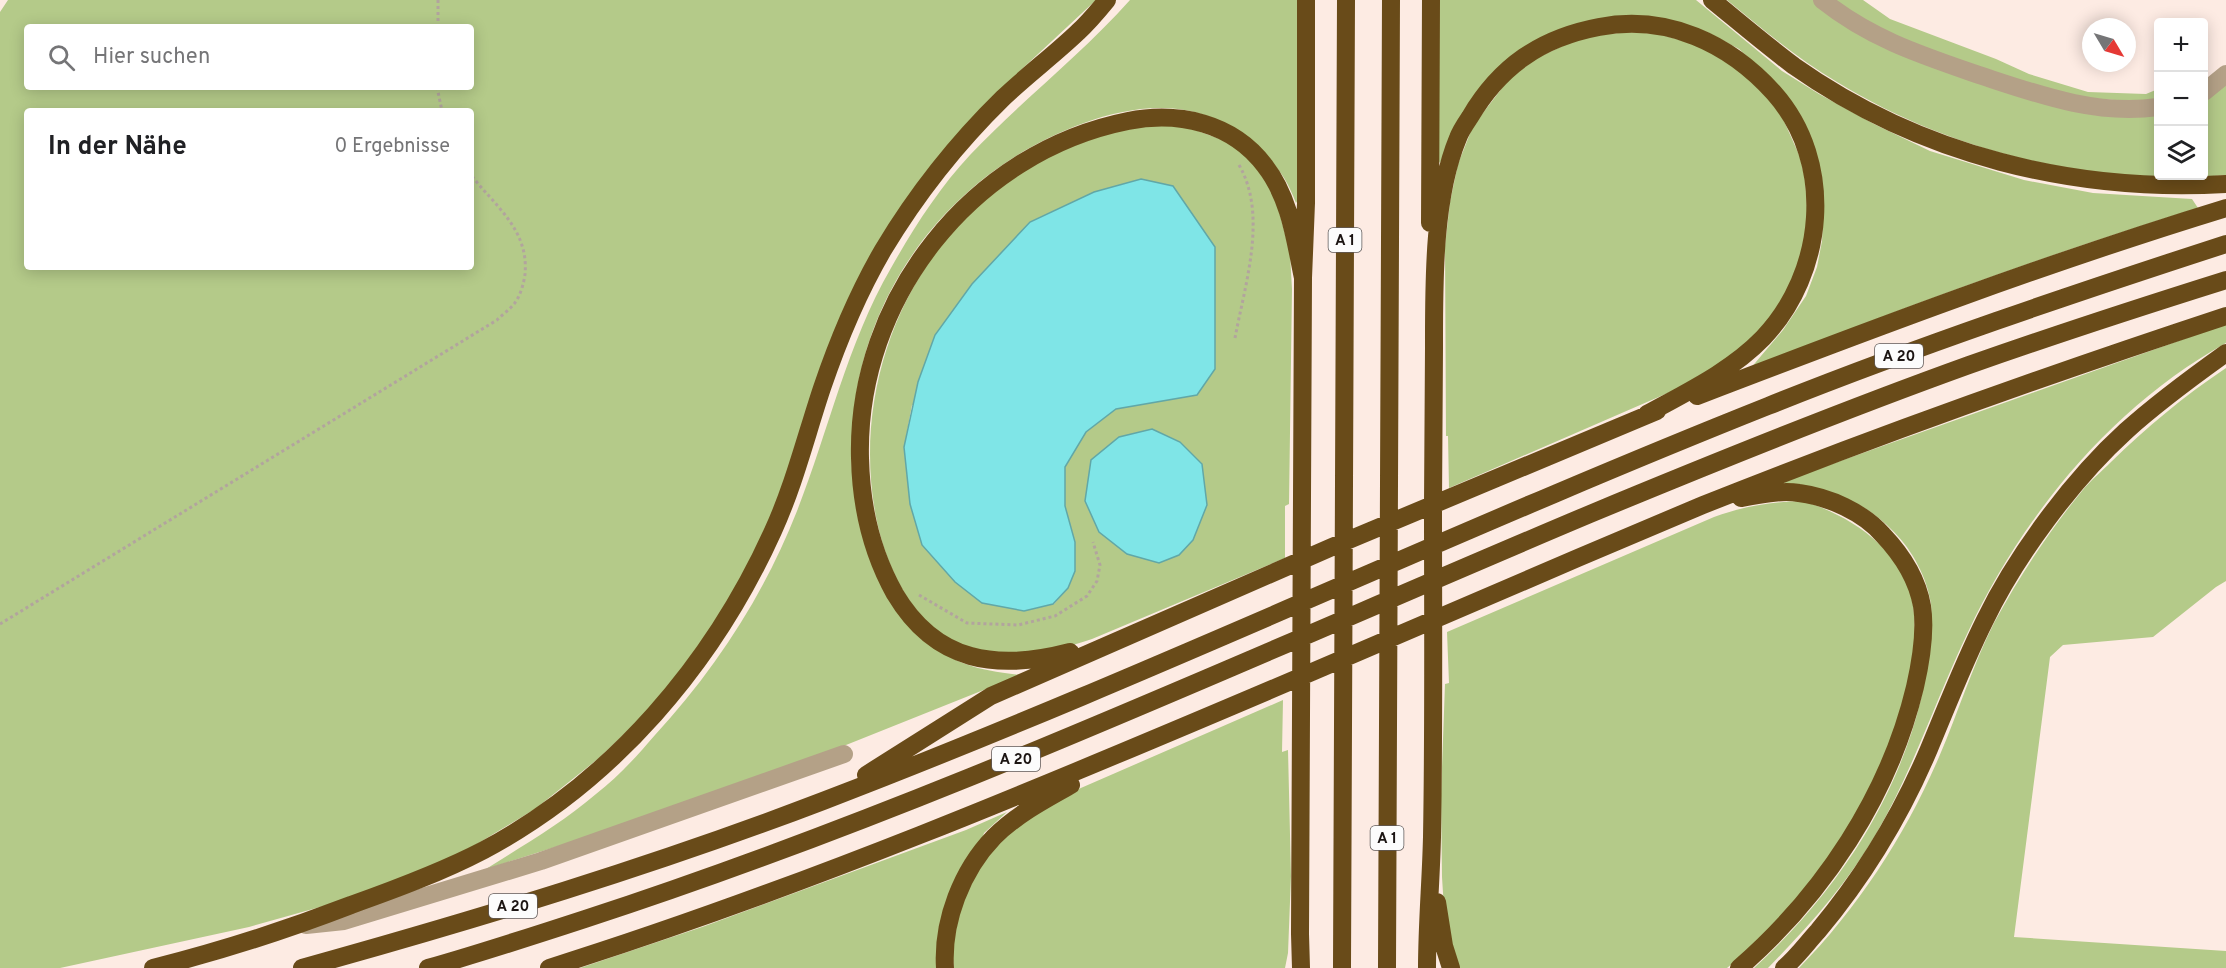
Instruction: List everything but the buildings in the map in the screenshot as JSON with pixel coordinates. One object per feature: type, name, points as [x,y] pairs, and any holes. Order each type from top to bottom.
[{"type":"highway","points":[[153,968],[220,951],[295,927],[401,887],[483,850],[532,820],[579,787],[619,751],[658,711],[719,632],[752,576],[775,527],[823,384],[852,310],[883,251],[958,144],[1004,97],[1080,30],[1107,0]]},
{"type":"highway","points":[[1301,968],[1301,499],[1306,203],[1306,0]]},
{"type":"highway","name":"A 1","points":[[1342,968],[1346,0]]},
{"type":"highway","name":"A 1","points":[[1387,968],[1391,0]]},
{"type":"highway","points":[[1427,968],[1432,841],[1433,690],[1434,276],[1430,235],[1431,0]]},
{"type":"highway","points":[[1712,0],[1795,66],[1854,103],[1934,140],[1992,160],[2053,175],[2119,184],[2182,186],[2226,184]]},
{"type":"highway","points":[[1434,276],[1445,182],[1458,136],[1478,103],[1502,73],[1534,49],[1577,31],[1617,24],[1660,26],[1697,37],[1724,49],[1755,72],[1779,99],[1797,128],[1808,156],[1815,185],[1816,218],[1810,253],[1801,281],[1784,313],[1761,340],[1727,368],[1647,414]]},
{"type":"highway","points":[[1125,636],[1041,659],[1015,662],[989,661],[958,653],[936,641],[918,626],[903,606],[887,579],[873,542],[865,510],[861,476],[860,444],[863,401],[873,357],[889,313],[913,268],[943,229],[1008,170],[1072,136],[1109,124],[1151,116],[1197,120],[1219,129],[1239,140],[1264,164],[1274,179],[1286,207],[1303,278]]},
{"type":"highway","points":[[826,800],[991,696],[1125,636],[1647,414],[1943,302],[2080,254],[2226,208]]},
{"type":"highway","name":"A 20","points":[[302,968],[532,901],[722,838],[826,800],[1102,688],[1577,484],[1770,405],[1955,335],[2226,244]]},
{"type":"highway","name":"A 20","points":[[428,968],[647,899],[921,797],[1117,718],[1590,515],[1784,435],[2093,322],[2226,280]]},
{"type":"highway","points":[[549,968],[746,901],[900,843],[1129,750],[1703,505],[1796,468],[1978,400],[2226,316]]},
{"type":"highway","points":[[1784,968],[1831,915],[1864,871],[1899,813],[1985,618],[2018,561],[2075,484],[2124,433],[2176,388],[2226,353]]},
{"type":"highway","points":[[1703,505],[1798,492],[1832,501],[1856,513],[1879,529],[1897,550],[1914,580],[1922,606],[1923,635],[1918,674],[1908,716],[1864,816],[1812,893],[1778,931],[1739,968]]},
{"type":"highway","points":[[945,968],[945,946],[951,915],[960,887],[974,861],[994,836],[1025,811],[1129,750]]},
{"type":"highway","points":[[1432,841],[1438,917],[1451,968]]},
{"type":"highway","points":[[1292,968],[1300,934]]},
{"type":"street","points":[[1822,0],[1873,34],[1905,50],[2034,93],[2070,103],[2104,108],[2154,108]]},
{"type":"street","points":[[2208,89],[2226,74]]},
{"type":"street","points":[[295,927],[344,921],[541,861],[844,754]]},
{"type":"path","points":[[438,0],[438,24]]},
{"type":"path","points":[[438,90],[441,108]]},
{"type":"path","points":[[1235,338],[1250,258],[1254,213],[1248,180],[1237,162]]},
{"type":"path","points":[[0,624],[497,320],[515,303],[524,281],[526,261],[523,243],[514,227],[474,179]]},
{"type":"path","points":[[915,591],[921,597],[967,623],[1018,626],[1055,616],[1087,596],[1097,581],[1100,565],[1093,542]]},
{"type":"green space","points":[[8,0],[1096,0],[993,96],[913,191],[750,563],[717,620],[676,676],[641,718],[599,758],[535,809],[472,847],[423,871],[345,900],[249,927],[60,968],[0,968],[0,12]]},
{"type":"green space","points":[[1130,0],[1299,0],[1301,195],[1296,203],[1279,171],[1256,147],[1219,121],[1197,113],[1164,108],[1116,113],[1084,123],[1039,143],[997,168],[960,199],[927,234],[900,274],[878,317],[863,363],[854,412],[851,455],[854,486],[921,639],[946,655],[968,665],[1021,675],[831,751],[590,836],[486,869],[583,805],[620,773],[677,710],[718,658],[753,602],[784,542],[862,327],[891,268],[917,224],[937,195],[970,155],[1092,40]]},
{"type":"green space","points":[[1437,0],[1696,0],[1782,71],[1874,124],[1930,151],[2024,180],[2093,193],[2192,199],[2198,208],[1972,284],[1750,369],[1783,330],[1806,296],[1817,267],[1822,241],[1824,196],[1815,155],[1769,76],[1739,49],[1709,33],[1678,22],[1559,29],[1460,117],[1440,163],[1434,153]]},
{"type":"green space","points":[[1727,0],[1814,0],[1961,72],[2154,112],[2154,176],[2074,169],[2024,159],[1927,128],[1881,107],[1837,82],[1780,43]]},
{"type":"green space","points":[[1829,0],[1863,0],[1890,19],[1996,59],[2029,74],[2088,92],[2146,94],[2154,91],[2154,100],[2142,102],[2074,97],[1904,44]]},
{"type":"green space","points":[[1630,32],[1659,34],[1700,46],[1740,71],[1772,102],[1784,121],[1800,157],[1805,179],[1808,220],[1801,261],[1781,305],[1745,348],[1677,389],[1449,488],[1448,436],[1446,436],[1445,246],[1450,202],[1458,164],[1473,126],[1509,79],[1537,58],[1569,43],[1597,35]]},
{"type":"green space","points":[[2226,83],[2226,175],[2208,176],[2208,96]]},
{"type":"green space","points":[[1176,123],[1228,142],[1247,156],[1274,192],[1290,253],[1292,289],[1289,504],[1285,506],[1285,558],[1092,639],[1062,648],[1029,655],[1008,656],[958,644],[925,620],[902,589],[886,554],[876,517],[870,464],[873,412],[883,361],[901,312],[927,266],[959,225],[997,189],[1042,160],[1097,137],[1142,126]],"holes":[[[1197,395],[1116,409],[1086,432],[1065,467],[1065,506],[1075,542],[1068,588],[1054,604],[1024,611],[910,504],[904,448],[912,405]]]},
{"type":"green space","points":[[2226,324],[2226,343],[2184,369],[2145,398],[2075,467],[2044,506],[2015,546],[1990,589],[1956,657],[1913,760],[1889,810],[1865,852],[1826,904],[1783,953],[1768,968],[1754,968],[1785,938],[1827,889],[1877,813],[1900,764],[1917,714],[1928,661],[1930,635],[1931,604],[1926,584],[1913,556],[1901,539],[1882,521],[1857,504],[1816,489],[1785,485],[1784,481]]},
{"type":"green space","points":[[2226,368],[2226,581],[2153,637],[2063,645],[2050,657],[2014,937],[2226,951],[2226,968],[1799,968],[1841,921],[1896,842],[1939,757],[1994,623],[2046,538],[2085,487],[2125,449],[2152,424]]},
{"type":"green space","points":[[1802,501],[1820,507],[1854,525],[1885,550],[1897,565],[1906,582],[1912,600],[1915,629],[1912,662],[1893,733],[1864,800],[1831,854],[1783,915],[1727,968],[1458,968],[1445,925],[1442,877],[1441,795],[1445,684],[1449,683],[1447,632],[1714,517],[1757,505]]},
{"type":"green space","points":[[1283,700],[1282,752],[1288,750],[1291,876],[1288,953],[1285,968],[954,968],[952,950],[961,905],[983,860],[1027,817],[1074,791]]},
{"type":"green space","points":[[1007,812],[984,833],[938,968],[580,968],[705,926],[966,830]]},
{"type":"water","points":[[1141,179],[1173,186],[1215,247],[1215,369],[1197,395],[1116,409],[1086,432],[1065,467],[1065,506],[1075,542],[1075,571],[1068,588],[1053,604],[1024,611],[982,603],[955,582],[922,545],[910,504],[904,447],[918,382],[935,335],[972,284],[1030,222],[1094,192]]},
{"type":"water","points":[[1152,429],[1180,442],[1202,464],[1207,505],[1193,540],[1179,555],[1159,563],[1127,554],[1099,532],[1085,501],[1091,460],[1119,437]]}]
